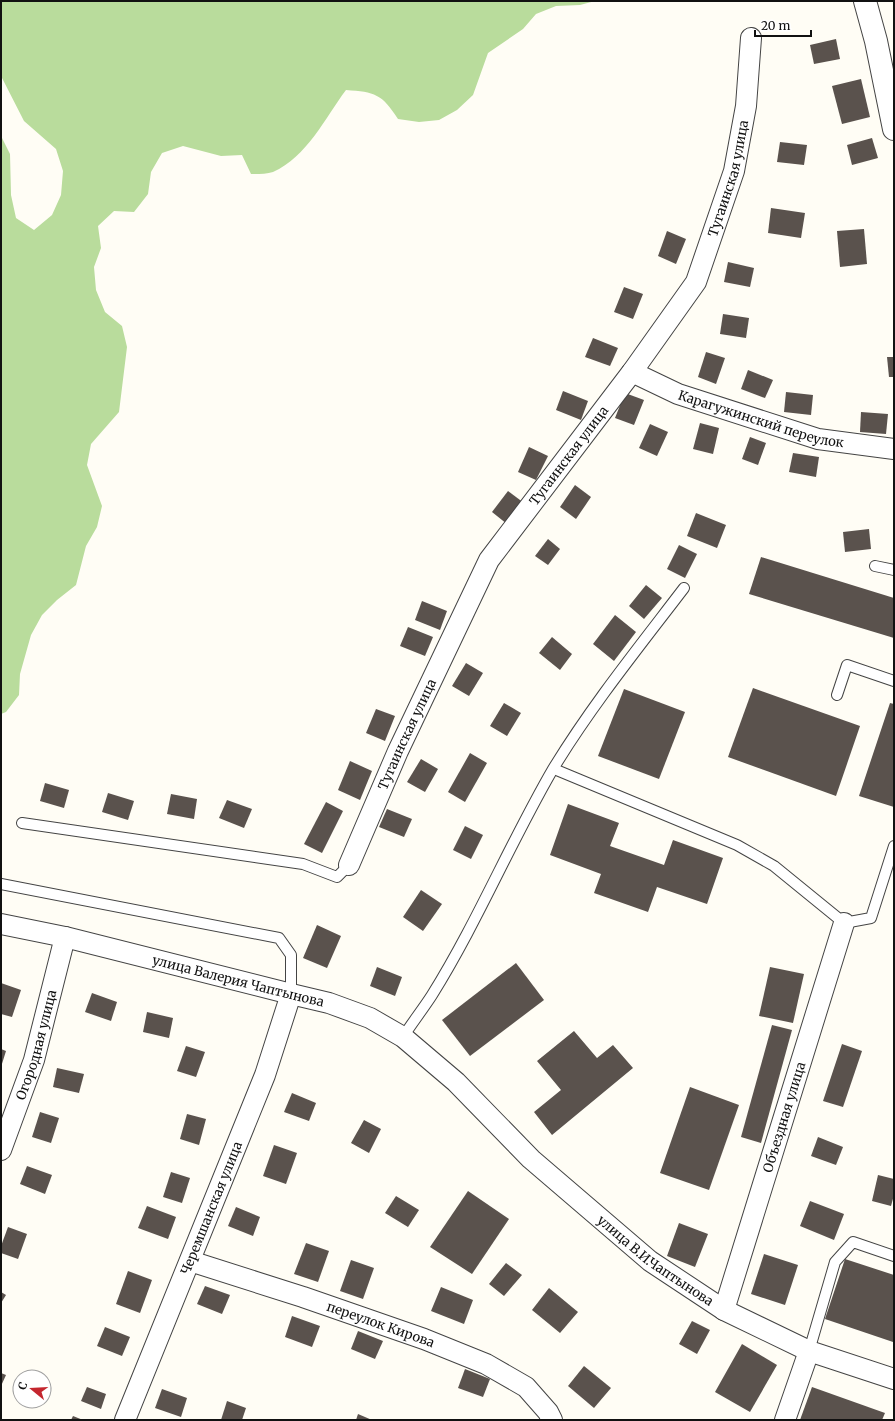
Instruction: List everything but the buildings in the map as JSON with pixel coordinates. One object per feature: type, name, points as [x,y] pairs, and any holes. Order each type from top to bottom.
[{"type":"street","points":[[865,1],[876,41],[894,128]]},
{"type":"street","name":"Тугаинская улица","points":[[349,865],[398,751],[489,560],[632,372],[696,282],[734,171],[746,106],[751,38]]},
{"type":"street","name":"Карагужинский переулок","points":[[632,372],[678,394],[818,439],[894,450]]},
{"type":"street","name":"улица Валерия Чаптынова","points":[[1,924],[65,937],[291,994],[329,1004],[370,1018],[403,1037],[456,1082]]},
{"type":"street","name":"Объездная улица","points":[[724,1310],[844,924]]},
{"type":"street","name":"Огородная улица","points":[[1,1150],[34,1060],[65,937]]},
{"type":"street","name":"Черемшанская улица","points":[[125,1420],[265,1075],[291,994]]},
{"type":"street","name":"улица В.И.Чаптынова","points":[[456,1082],[531,1159],[601,1221],[650,1261],[724,1310],[809,1352],[894,1379]]},
{"type":"street","name":"переулок Кирова","points":[[190,1261],[424,1339],[486,1364],[526,1387],[548,1412],[552,1420]]},
{"type":"street","points":[[785,1420],[809,1352]]},
{"type":"lane","points":[[875,566],[894,570]]},
{"type":"lane","points":[[403,1037],[432,995],[463,941],[518,831],[588,714],[684,588]]},
{"type":"lane","points":[[837,695],[847,665],[894,681]]},
{"type":"lane","points":[[554,769],[744,849],[774,866],[844,924],[871,918],[894,846]]},
{"type":"lane","points":[[22,823],[303,864],[337,877],[349,865]]},
{"type":"lane","points":[[1,884],[279,938],[291,955],[291,994]]},
{"type":"lane","points":[[809,1352],[835,1262],[853,1242],[894,1256]]},
{"type":"green space","points":[[1,1],[595,1],[580,5],[556,6],[536,14],[523,29],[488,53],[473,95],[457,110],[439,120],[419,122],[398,119],[387,104],[377,96],[371,93],[346,90],[306,147],[296,157],[273,172],[265,174],[251,174],[242,155],[221,156],[183,146],[162,153],[151,172],[148,194],[134,212],[114,211],[98,226],[101,248],[94,267],[96,290],[105,312],[122,326],[127,347],[119,412],[91,444],[87,465],[102,506],[97,527],[86,546],[76,585],[57,600],[42,615],[31,635],[20,674],[19,695],[6,712],[1,714],[1,136],[10,154],[11,195],[16,218],[34,230],[52,215],[61,195],[63,171],[56,149],[24,121],[1,76]]}]
